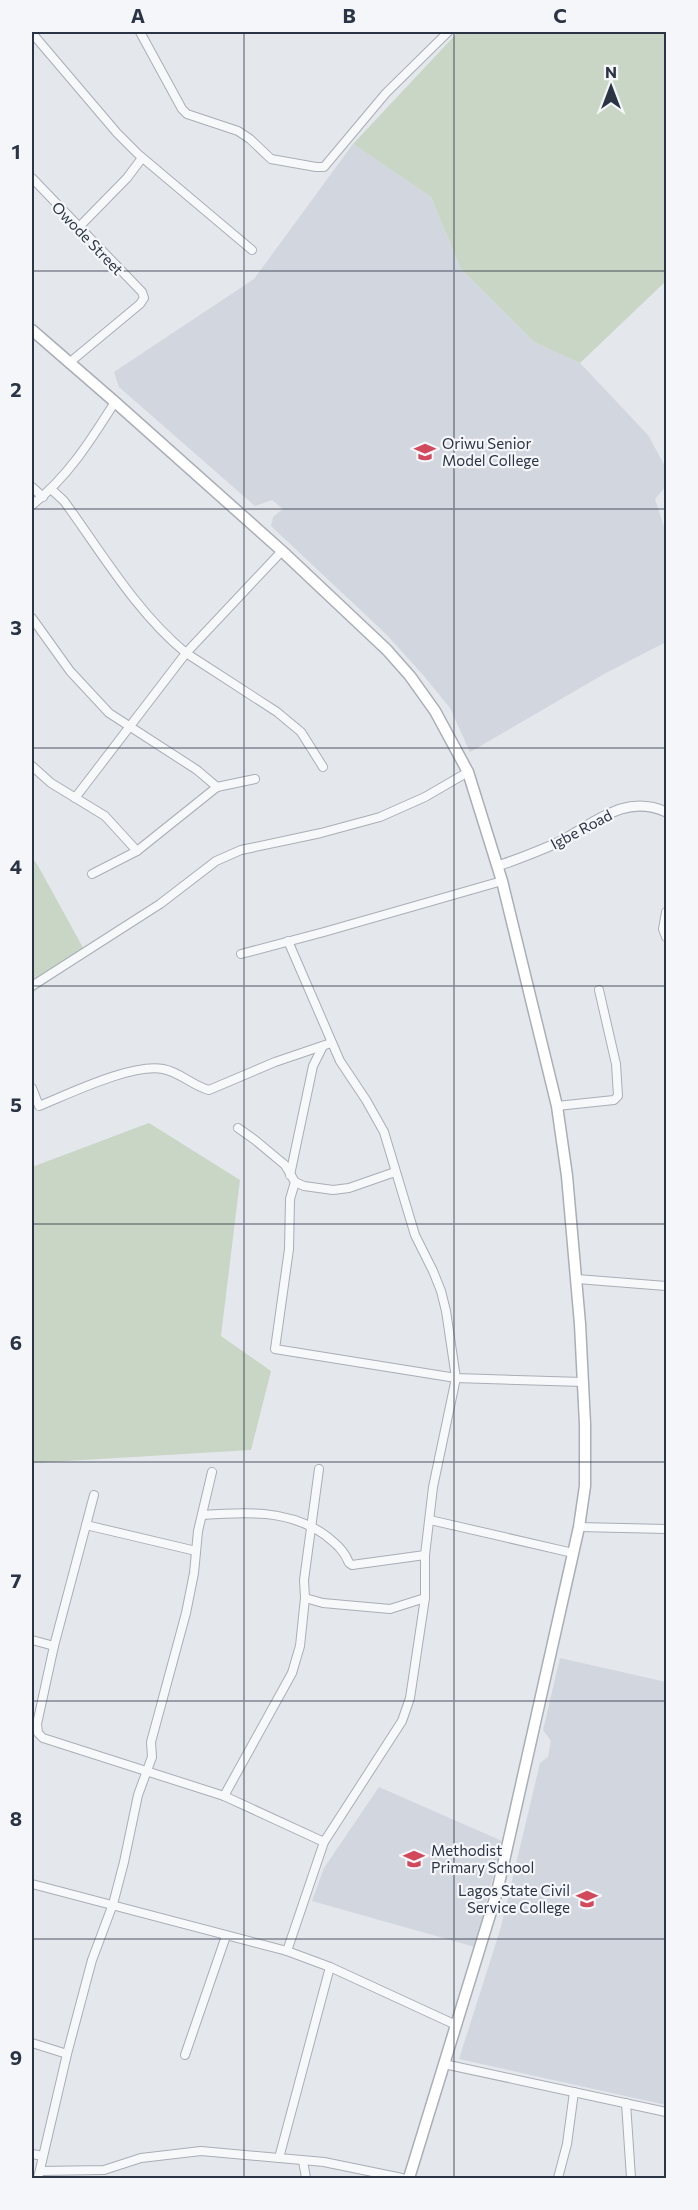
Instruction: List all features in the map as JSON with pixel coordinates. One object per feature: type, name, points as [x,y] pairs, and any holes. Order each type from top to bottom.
[{"type":"main road","points":[[32,330],[282,551],[379,643],[410,676],[435,711],[468,772],[498,866],[557,1106],[577,1279],[583,1382],[585,1486],[579,1527],[497,1892],[409,2178]]},
{"type":"street","points":[[140,32],[182,110],[187,114],[238,131],[271,159],[316,167],[324,167],[386,93],[448,32]]},
{"type":"street","points":[[32,33],[117,133],[142,158],[252,250]]},
{"type":"street","points":[[79,227],[127,178],[142,158]]},
{"type":"street","name":"Owode Street","points":[[32,178],[142,292],[144,298],[140,304],[69,363]]},
{"type":"street","points":[[32,505],[51,489],[85,450],[115,402]]},
{"type":"street","points":[[32,487],[43,496]]},
{"type":"street","points":[[51,489],[64,501],[151,618],[186,653],[277,712],[302,732],[322,767]]},
{"type":"street","points":[[75,798],[186,653],[282,551]]},
{"type":"street","points":[[32,618],[81,684],[109,713],[197,770],[217,787]]},
{"type":"street","points":[[32,766],[51,783],[105,816],[137,851]]},
{"type":"street","points":[[32,986],[160,904],[216,861],[242,850],[321,833],[380,817],[468,772]]},
{"type":"street","points":[[93,874],[137,851],[217,787],[255,779]]},
{"type":"street","name":"Igbe Road","points":[[498,866],[548,847],[617,809],[639,806],[666,812]]},
{"type":"street","points":[[241,954],[502,881]]},
{"type":"street","points":[[666,912],[663,929],[666,937]]},
{"type":"street","points":[[287,1951],[324,1842],[402,1721],[410,1698],[425,1598],[425,1555],[434,1487],[456,1378],[441,1291],[415,1235],[384,1132],[340,1061],[288,941]]},
{"type":"street","points":[[557,1106],[614,1100],[618,1096],[616,1064],[599,990]]},
{"type":"street","points":[[32,1088],[39,1106],[116,1076],[156,1068],[181,1075],[209,1090],[275,1062],[331,1042]]},
{"type":"street","points":[[323,1046],[314,1066],[292,1179],[289,1249],[275,1349],[456,1378],[583,1382]]},
{"type":"street","points":[[238,1128],[285,1165],[292,1179],[333,1190],[349,1188],[395,1172]]},
{"type":"street","points":[[577,1279],[666,1286]]},
{"type":"street","points":[[224,1796],[292,1673],[300,1646],[305,1598],[304,1580],[319,1469]]},
{"type":"street","points":[[212,1472],[202,1515],[186,1613],[151,1742],[152,1757],[138,1795],[112,1905],[92,1960],[39,2175],[105,2174],[141,2158],[201,2151],[324,2162],[402,2178]]},
{"type":"street","points":[[43,1738],[38,1733],[37,1724],[54,1646],[93,1495]]},
{"type":"street","points":[[202,1515],[279,1514],[311,1525],[343,1550],[349,1563],[352,1564],[425,1555]]},
{"type":"street","points":[[430,1520],[573,1553]]},
{"type":"street","points":[[86,1526],[196,1551]]},
{"type":"street","points":[[579,1527],[666,1529]]},
{"type":"street","points":[[305,1598],[322,1603],[390,1609],[425,1598]]},
{"type":"street","points":[[32,1640],[54,1646]]},
{"type":"street","points":[[32,1737],[43,1738],[224,1796],[324,1842]]},
{"type":"street","points":[[32,1884],[287,1951],[330,1967],[456,2025]]},
{"type":"street","points":[[185,2055],[226,1936]]},
{"type":"street","points":[[279,2158],[330,1967]]},
{"type":"street","points":[[32,2043],[67,2054]]},
{"type":"street","points":[[444,2064],[666,2112]]},
{"type":"street","points":[[558,2178],[567,2144],[574,2092]]},
{"type":"street","points":[[626,2103],[631,2178]]},
{"type":"street","points":[[32,2154],[43,2156]]},
{"type":"street","points":[[303,2161],[306,2178]]},
{"type":"shaded area","name":"Oriwu Senior Model College","points":[[353,144],[431,197],[461,269],[534,342],[580,363],[648,435],[666,468],[666,486],[655,499],[666,533],[666,642],[604,674],[470,752],[450,708],[424,676],[386,634],[271,526],[273,517],[283,509],[272,500],[255,506],[119,387],[114,372],[254,279]]},
{"type":"shaded area","name":"Lagos State Civil Service College","points":[[560,1658],[666,1682],[666,2105],[459,2059],[501,1927],[540,1763],[548,1757],[551,1741],[543,1730]]},
{"type":"shaded area","name":"Methodist Primary School","points":[[379,1787],[502,1841],[475,1947],[312,1901],[324,1868]]},
{"type":"green space","points":[[458,32],[666,32],[666,281],[580,363],[534,342],[461,269],[431,197],[353,144]]},
{"type":"green space","points":[[32,858],[87,955],[32,993]]},
{"type":"green space","points":[[149,1123],[240,1180],[221,1336],[271,1371],[251,1450],[32,1463],[32,1167]]},
{"type":"place","name":"Oriwu Senior Model College","points":[[425,452]]},
{"type":"place","name":"Methodist Primary School","points":[[414,1859]]},
{"type":"place","name":"Lagos State Civil Service College","points":[[587,1899]]}]
